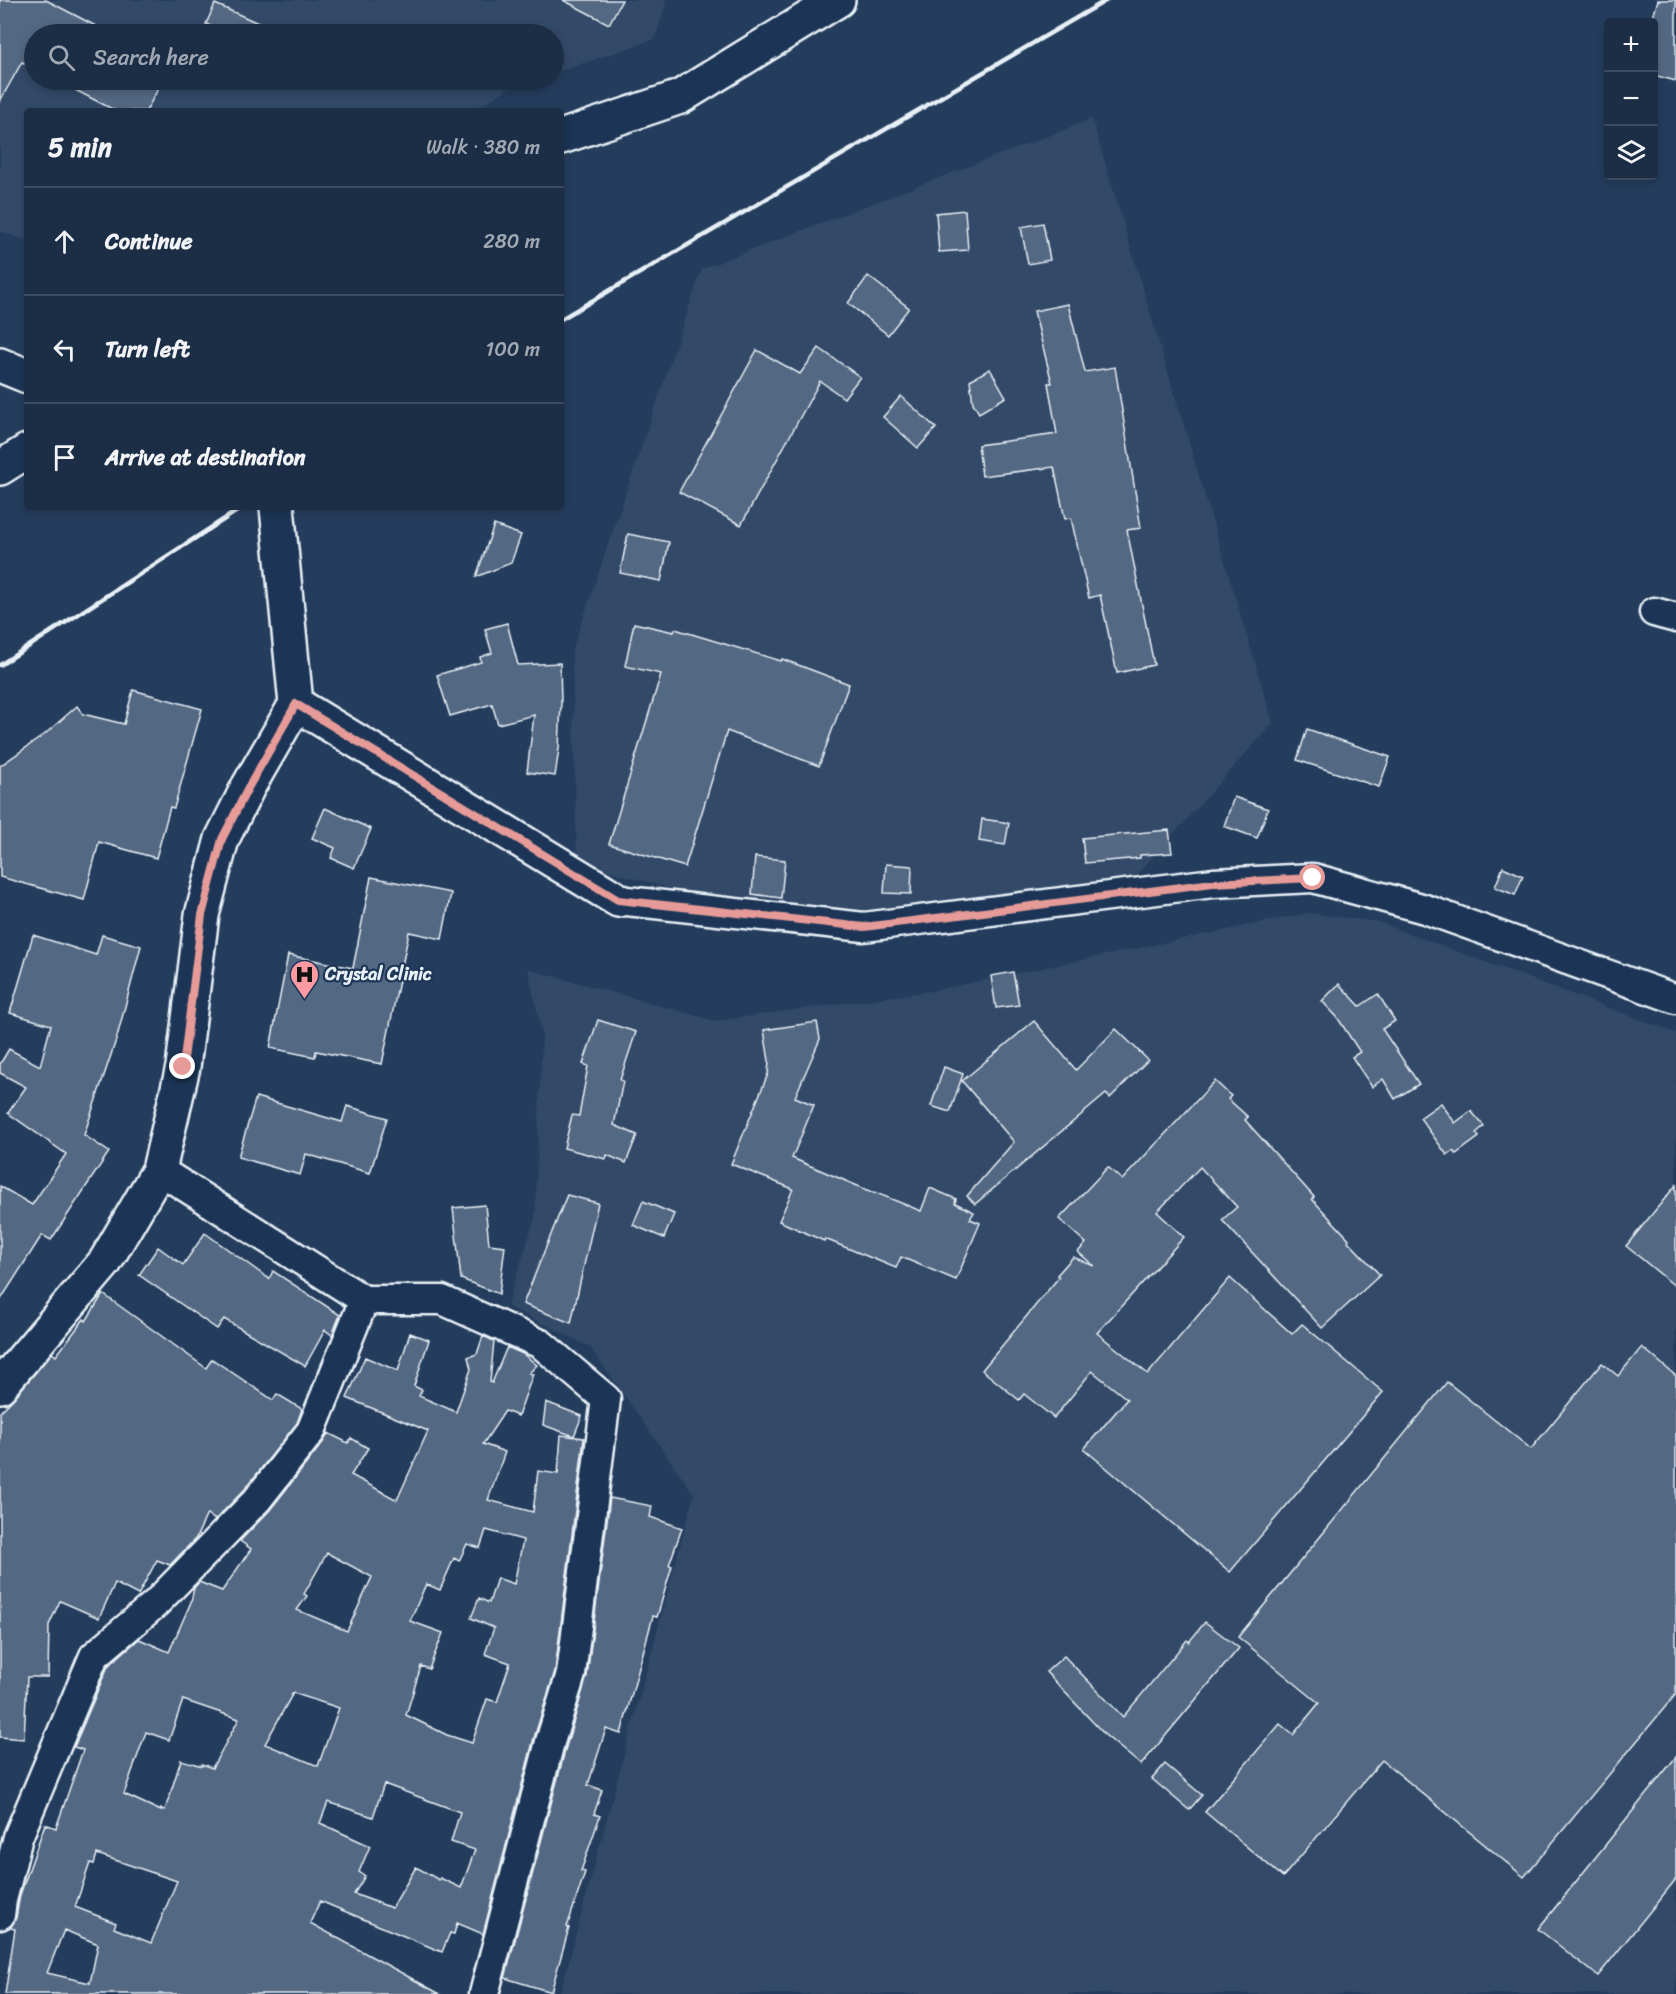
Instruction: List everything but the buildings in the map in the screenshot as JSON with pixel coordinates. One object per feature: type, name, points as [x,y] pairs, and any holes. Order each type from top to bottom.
[{"type":"street","points":[[564,136],[680,96],[838,0]]},
{"type":"street","points":[[0,365],[24,375]]},
{"type":"street","points":[[0,468],[24,453]]},
{"type":"street","points":[[0,1386],[105,1262],[159,1170],[183,1067],[202,915],[222,839],[296,704],[277,510]]},
{"type":"street","points":[[296,704],[618,900],[864,927],[1213,883],[1313,878],[1425,909],[1676,999]]},
{"type":"street","points":[[159,1170],[364,1300],[442,1300],[542,1344],[606,1399],[571,1674],[550,1742],[484,1994]]},
{"type":"street","points":[[0,1915],[18,1837],[94,1656],[155,1604],[257,1500],[311,1431],[364,1300]]},
{"type":"shaded area","points":[[0,0],[667,0],[655,39],[564,70],[564,24],[24,24],[24,90],[505,90],[478,108],[24,108],[24,240],[0,231]]},
{"type":"shaded area","points":[[1092,119],[1273,723],[1124,889],[855,941],[577,862],[572,651],[702,269]]},
{"type":"shaded area","points":[[1308,913],[1378,922],[1676,1033],[1676,1994],[560,1994],[694,1494],[590,1347],[507,1306],[535,1218],[542,1034],[528,969],[715,1021],[932,991]]},
{"type":"railway","points":[[564,317],[1107,0]]},
{"type":"railway","points":[[0,665],[238,510]]},
{"type":"place","name":"Crystal Clinic","points":[[304,1000]]},
{"type":"route","points":[[183,1067],[202,915],[222,839],[296,704],[618,900],[864,927],[1213,883],[1313,878]]}]
